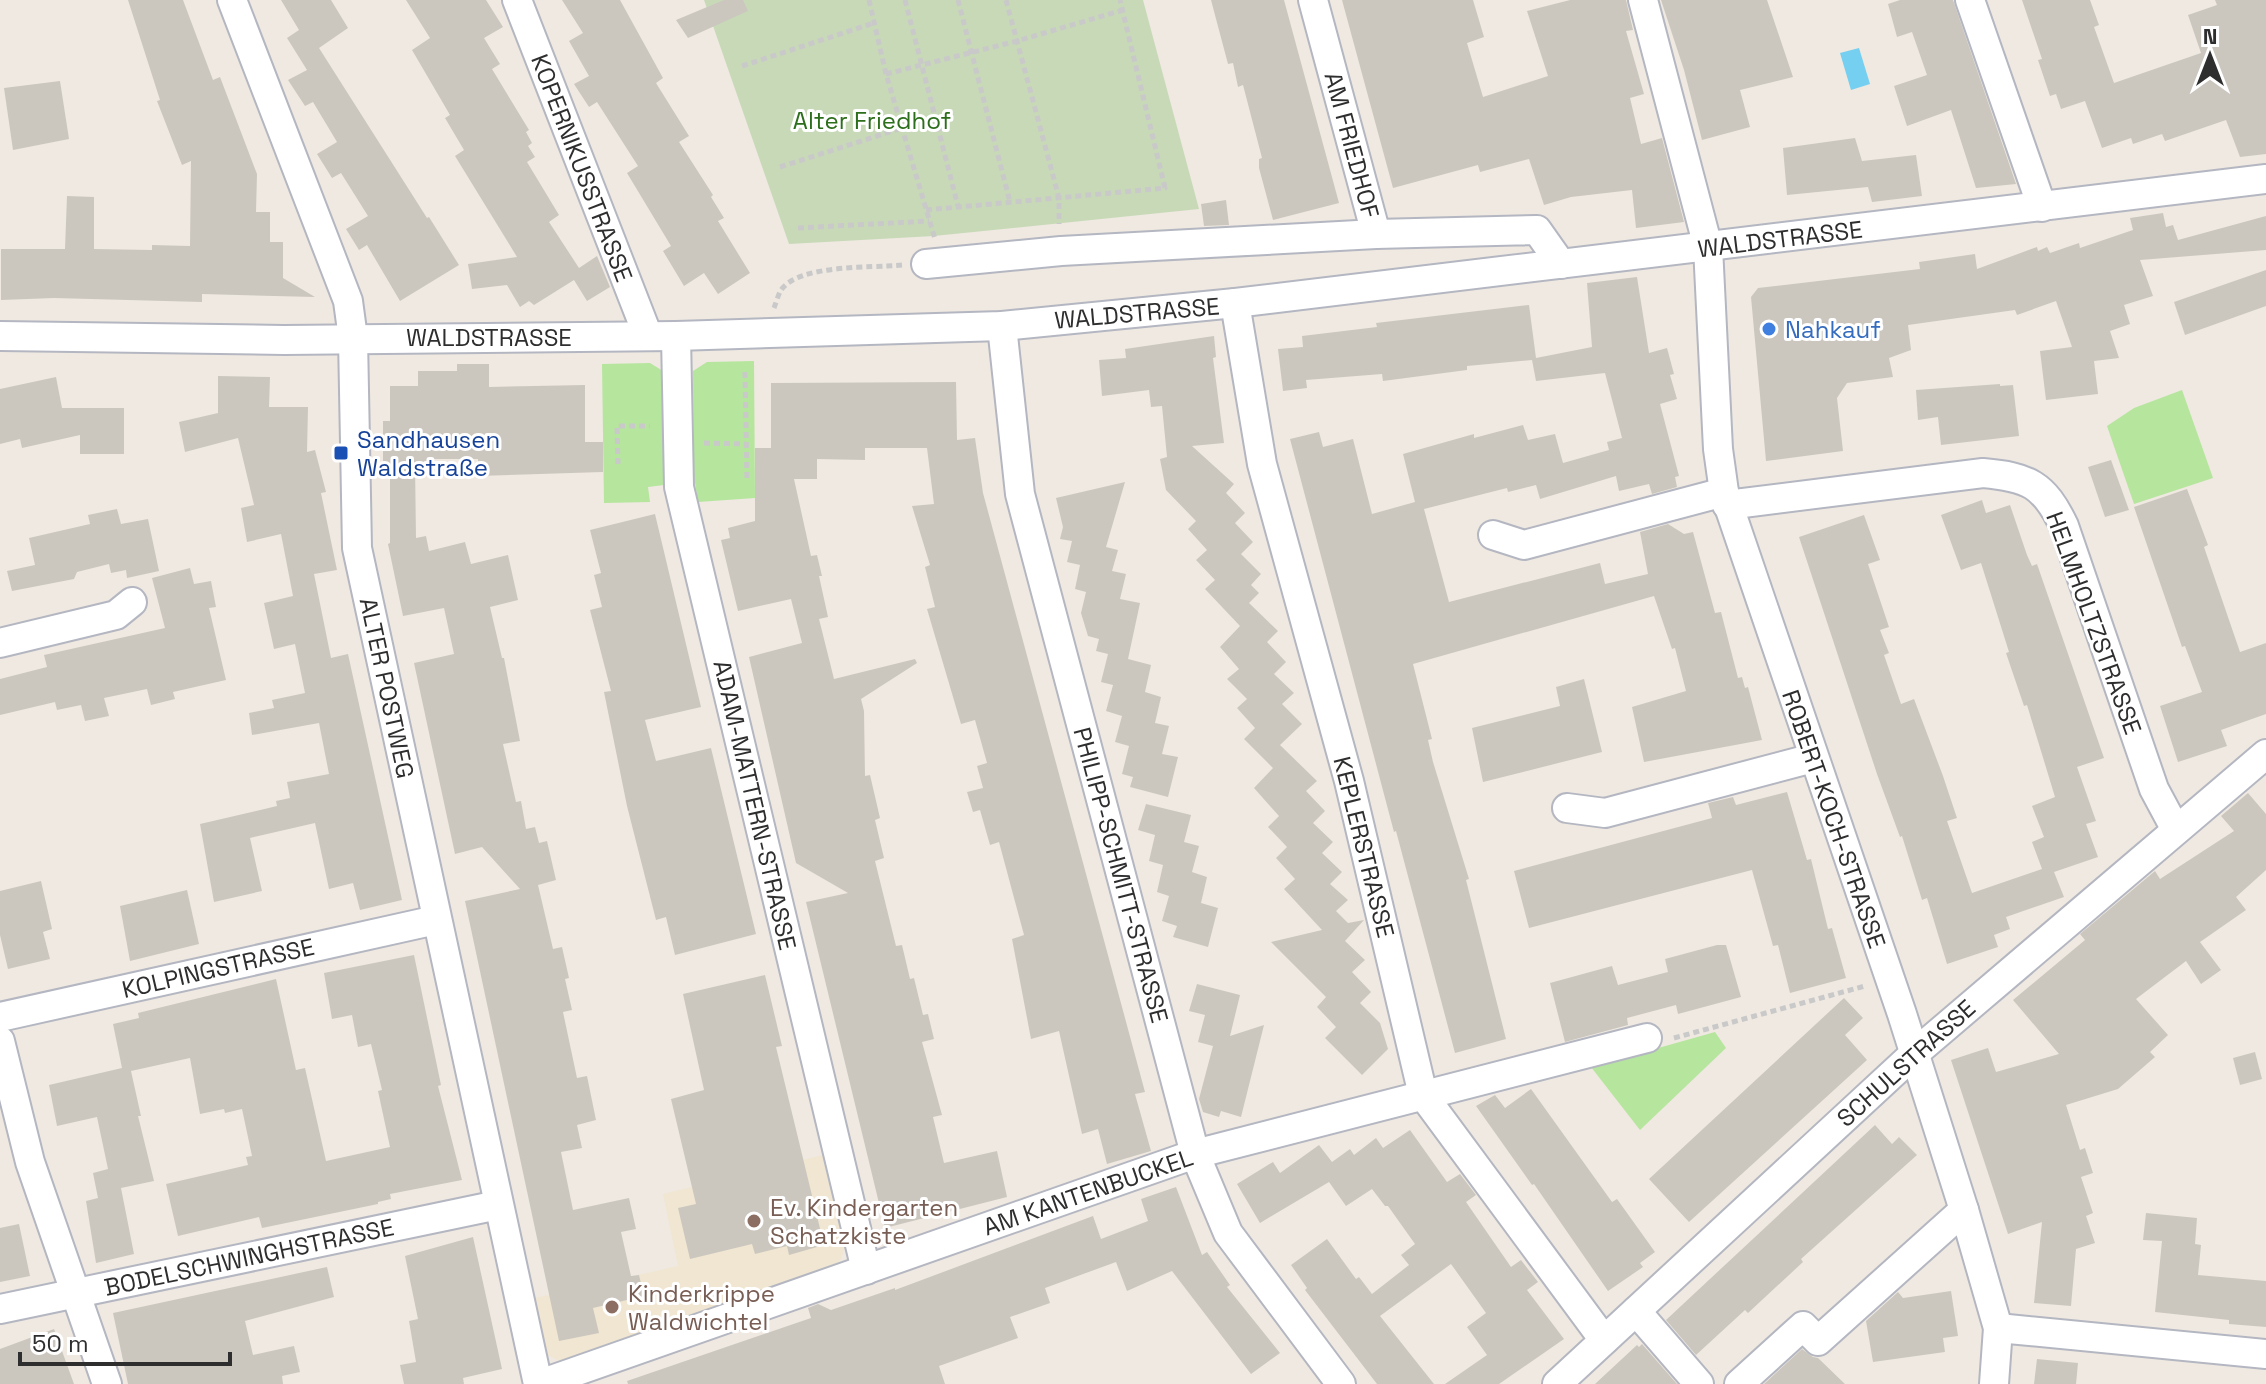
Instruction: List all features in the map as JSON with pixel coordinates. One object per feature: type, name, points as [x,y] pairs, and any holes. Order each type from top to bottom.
[{"type":"street","name":"ALTER POSTWEG","points":[[232,0],[348,301],[353,338],[357,548],[539,1384]]},
{"type":"street","name":"KOPERNIKUSSTRASSE","points":[[517,0],[648,336]]},
{"type":"street","name":"AM FRIEDHOF","points":[[1313,0],[1376,234],[1537,230],[1561,264]]},
{"type":"street","name":"ROBERT-KOCH-STRASSE","points":[[1643,0],[1708,247],[1718,449],[1726,499],[1915,1053],[1964,1210],[1998,1328],[1994,1384]]},
{"type":"street","points":[[1970,0],[2042,207]]},
{"type":"street","name":"WALDSTRASSE","points":[[0,336],[676,336],[1002,326],[1235,303],[2266,179]]},
{"type":"street","points":[[933,263],[1061,251],[1376,234]]},
{"type":"street","name":"KEPLERSTRASSE","points":[[1235,303],[1262,464],[1349,781],[1423,1095],[1604,1340]]},
{"type":"street","name":"PHILIPP-SCHMITT-STRASSE","points":[[1002,326],[1020,494],[1195,1154],[1228,1233],[1341,1384]]},
{"type":"street","name":"ADAM-MATTERN-STRASSE","points":[[676,336],[679,487],[866,1270]]},
{"type":"street","name":"HELMHOLTZSTRASSE","points":[[1493,535],[1524,545],[1726,499],[1983,473],[2015,475],[2037,488],[2053,504],[2064,526],[2154,789],[2176,830]]},
{"type":"street","points":[[0,643],[116,615],[132,602]]},
{"type":"street","name":"SCHULSTRASSE","points":[[1557,1384],[1915,1053],[2266,754]]},
{"type":"street","points":[[1567,808],[1605,813],[1813,758]]},
{"type":"street","name":"KOLPINGSTRASSE","points":[[0,1017],[436,920]]},
{"type":"street","name":"AM KANTENBUCKEL","points":[[539,1384],[1195,1154],[1647,1038]]},
{"type":"street","points":[[0,1041],[30,1162],[107,1384]]},
{"type":"street","name":"BODELSCHWINGHSTRASSE","points":[[0,1309],[498,1205]]},
{"type":"street","points":[[1739,1384],[1803,1326],[1818,1341],[1964,1210]]},
{"type":"street","points":[[1636,1311],[1699,1384]]},
{"type":"street","points":[[1998,1328],[2266,1354]]},
{"type":"path","points":[[772,313],[781,289],[798,277],[813,272],[933,263],[930,221],[886,74],[869,0]]},
{"type":"path","points":[[905,0],[958,206]]},
{"type":"path","points":[[958,0],[1010,202]]},
{"type":"path","points":[[1006,0],[1059,198],[1061,251]]},
{"type":"path","points":[[926,210],[1165,188],[1120,0]]},
{"type":"path","points":[[886,74],[1123,10]]},
{"type":"path","points":[[742,66],[874,23]]},
{"type":"path","points":[[780,167],[902,128]]},
{"type":"path","points":[[798,228],[930,221]]},
{"type":"path","points":[[745,372],[747,481]]},
{"type":"path","points":[[618,464],[617,426],[746,444]]},
{"type":"path","points":[[1647,1038],[1654,1043],[1889,979]]},
{"type":"shaded area","name":"Ev. Kindergarten Schatzkiste","points":[[823,1155],[845,1248],[840,1261],[562,1362],[548,1355],[535,1298],[678,1266],[663,1194]]},
{"type":"green space","name":"Alter Friedhof","points":[[704,0],[1143,0],[1199,209],[934,236],[789,244]]},
{"type":"green space","points":[[754,361],[755,498],[698,502],[694,476],[693,371],[707,362]]},
{"type":"green space","points":[[650,363],[663,371],[664,485],[648,487],[650,502],[604,503],[602,364]]},
{"type":"green space","points":[[2182,390],[2213,478],[2134,504],[2107,426],[2134,408]]},
{"type":"green space","points":[[1715,1032],[1726,1048],[1640,1130],[1591,1067]]},
{"type":"water","points":[[1859,48],[1870,84],[1851,90],[1840,53]]},
{"type":"building","points":[[128,0],[183,0],[213,80],[220,77],[257,174],[256,212],[270,212],[270,242],[283,242],[283,278],[315,297],[202,294],[202,302],[54,298],[1,300],[1,249],[65,249],[67,196],[94,197],[94,249],[152,250],[152,245],[190,246],[191,161],[182,165],[157,101],[160,100]]},
{"type":"building","points":[[281,0],[331,0],[348,28],[319,48],[459,265],[400,301],[367,245],[359,250],[346,229],[368,216],[341,173],[332,178],[317,154],[337,142],[313,102],[305,106],[288,80],[307,70],[287,38],[299,30]]},
{"type":"building","points":[[406,0],[486,0],[503,27],[484,38],[500,64],[492,69],[529,130],[526,132],[532,143],[528,146],[535,157],[527,162],[559,215],[549,222],[579,268],[597,256],[610,287],[587,301],[574,280],[534,305],[529,301],[520,307],[507,285],[472,289],[468,264],[517,257],[455,156],[464,150],[445,118],[450,115],[412,50],[430,38]]},
{"type":"building","points":[[562,0],[620,0],[663,78],[656,83],[689,136],[679,142],[713,195],[711,197],[724,218],[718,221],[750,273],[718,294],[704,273],[684,286],[663,251],[671,246],[627,173],[638,166],[597,102],[589,107],[574,84],[589,76],[569,41],[583,33]]},
{"type":"building","points":[[724,0],[743,0],[748,11],[688,38],[676,20]]},
{"type":"building","points":[[1211,0],[1284,0],[1339,203],[1273,220],[1259,168],[1259,159],[1262,158],[1243,85],[1238,87],[1233,63],[1228,64]]},
{"type":"building","points":[[1342,0],[1473,0],[1484,37],[1467,43],[1483,97],[1548,76],[1527,11],[1570,0],[1626,0],[1633,30],[1626,31],[1644,94],[1630,98],[1641,144],[1662,138],[1684,222],[1636,228],[1632,190],[1571,197],[1544,205],[1529,159],[1480,172],[1478,165],[1393,188]]},
{"type":"building","points":[[1661,0],[1767,0],[1793,77],[1740,90],[1750,127],[1702,140]]},
{"type":"building","points":[[1900,0],[1953,0],[2016,184],[1976,188],[1951,110],[1907,126],[1894,86],[1927,75],[1912,32],[1897,37],[1888,4]]},
{"type":"building","points":[[2022,0],[2090,0],[2099,25],[2094,27],[2114,83],[2201,53],[2188,15],[2217,5],[2215,0],[2266,0],[2266,154],[2240,157],[2226,120],[2165,141],[2162,134],[2133,144],[2131,138],[2102,148],[2085,101],[2061,109],[2056,94],[2050,96],[2038,60],[2042,59]]},
{"type":"building","points":[[60,81],[69,139],[13,150],[4,88]]},
{"type":"building","points":[[1855,138],[1862,161],[1916,155],[1922,196],[1872,202],[1868,187],[1787,195],[1783,148]]},
{"type":"building","points":[[1226,200],[1229,225],[1204,226],[1201,204]]},
{"type":"building","points":[[2163,213],[2166,227],[2173,225],[2178,240],[2266,216],[2266,250],[2140,260],[2153,296],[2124,305],[2130,324],[2110,331],[2119,358],[2094,361],[2098,394],[2046,400],[2040,351],[2072,347],[2056,301],[2017,315],[2015,310],[1908,325],[1911,350],[1889,358],[1893,377],[1847,383],[1837,398],[1843,451],[1766,461],[1751,297],[1758,288],[1920,269],[1919,262],[1975,254],[1977,269],[2037,247],[2038,251],[2047,247],[2050,253],[2079,243],[2080,248],[2133,230],[2130,218]]},
{"type":"building","points":[[2266,270],[2266,306],[2185,335],[2174,302]]},
{"type":"building","points":[[1637,277],[1649,353],[1667,348],[1674,374],[1670,375],[1677,399],[1660,404],[1679,476],[1675,477],[1677,487],[1652,494],[1649,484],[1619,491],[1616,476],[1540,499],[1536,485],[1508,492],[1507,488],[1424,509],[1449,602],[1600,563],[1605,584],[1648,574],[1640,532],[1668,524],[1684,534],[1693,532],[1715,613],[1721,612],[1738,678],[1742,677],[1745,688],[1748,687],[1762,740],[1644,762],[1632,707],[1686,691],[1675,648],[1672,649],[1654,596],[1413,664],[1432,739],[1428,740],[1433,762],[1469,879],[1466,880],[1506,1039],[1455,1053],[1290,439],[1319,432],[1323,447],[1353,439],[1372,514],[1415,502],[1403,454],[1474,434],[1474,438],[1523,425],[1528,440],[1555,434],[1563,463],[1609,450],[1607,442],[1622,438],[1605,373],[1536,381],[1532,360],[1467,366],[1467,370],[1383,381],[1382,374],[1306,380],[1307,388],[1283,391],[1278,349],[1303,347],[1302,336],[1377,327],[1376,323],[1529,305],[1536,358],[1592,347],[1587,283]]},
{"type":"building","points":[[1214,336],[1216,357],[1213,358],[1224,443],[1192,446],[1234,484],[1226,493],[1245,513],[1235,523],[1253,542],[1241,554],[1261,574],[1251,585],[1259,593],[1249,603],[1278,631],[1267,642],[1286,662],[1274,674],[1294,693],[1282,704],[1302,724],[1280,745],[1317,781],[1306,791],[1325,811],[1313,823],[1333,842],[1322,853],[1342,872],[1330,884],[1348,900],[1336,911],[1348,923],[1364,920],[1345,941],[1365,960],[1352,972],[1371,992],[1360,1003],[1380,1023],[1388,1049],[1362,1075],[1325,1038],[1336,1027],[1317,1007],[1326,997],[1271,942],[1322,930],[1284,889],[1295,879],[1276,858],[1287,847],[1268,827],[1279,816],[1254,788],[1273,768],[1244,739],[1255,728],[1237,708],[1247,699],[1227,679],[1239,669],[1220,647],[1240,626],[1205,589],[1215,580],[1196,560],[1207,550],[1188,529],[1196,521],[1166,490],[1160,459],[1167,457],[1162,406],[1151,407],[1149,390],[1102,396],[1099,360],[1126,358],[1125,349]]},
{"type":"building","points":[[457,364],[489,364],[489,387],[585,385],[585,442],[603,442],[603,472],[478,476],[478,459],[432,459],[431,462],[415,463],[416,538],[426,536],[429,551],[465,542],[471,564],[508,555],[518,600],[490,607],[504,658],[520,741],[503,744],[516,802],[521,801],[526,829],[535,827],[539,843],[547,841],[556,880],[538,885],[553,949],[562,947],[572,1010],[563,1012],[577,1078],[587,1076],[596,1120],[577,1125],[582,1148],[561,1152],[573,1210],[629,1198],[636,1229],[621,1232],[631,1276],[639,1275],[644,1296],[593,1308],[599,1333],[559,1341],[465,901],[520,889],[482,847],[455,854],[414,663],[454,654],[444,608],[403,616],[388,544],[390,463],[383,463],[383,421],[390,421],[390,386],[418,386],[418,371],[457,371]]},
{"type":"building","points":[[218,376],[270,377],[269,407],[308,407],[307,452],[315,450],[326,492],[321,493],[337,570],[314,574],[331,658],[348,654],[402,900],[360,910],[353,883],[329,889],[315,823],[250,838],[262,891],[214,902],[200,824],[277,806],[276,801],[290,798],[287,782],[329,774],[319,723],[252,735],[249,713],[274,708],[272,700],[305,693],[295,644],[274,649],[264,603],[293,596],[281,534],[247,542],[241,508],[254,505],[238,438],[185,452],[179,422],[218,413]]},
{"type":"building","points":[[56,377],[62,408],[124,408],[124,454],[80,454],[80,435],[22,448],[20,439],[0,444],[0,389]]},
{"type":"building","points":[[956,382],[957,440],[975,438],[983,493],[1145,1092],[1135,1094],[1151,1151],[1107,1164],[1098,1129],[1082,1134],[1059,1031],[1031,1039],[1012,939],[1024,935],[999,842],[990,845],[980,810],[973,812],[967,792],[983,788],[977,766],[987,763],[975,720],[961,724],[927,609],[935,607],[925,567],[930,565],[912,506],[934,504],[927,448],[865,448],[865,460],[817,459],[817,479],[794,479],[811,556],[817,555],[822,576],[819,576],[828,617],[819,619],[834,679],[915,659],[917,663],[861,699],[865,776],[870,775],[880,818],[875,820],[884,858],[875,861],[896,946],[902,945],[910,979],[914,978],[923,1015],[928,1014],[934,1039],[922,1042],[942,1115],[933,1117],[944,1163],[997,1151],[1007,1197],[885,1228],[806,902],[848,893],[796,863],[749,657],[802,643],[791,599],[738,611],[721,540],[730,538],[728,528],[755,521],[755,448],[771,448],[771,383]]},
{"type":"building","points":[[2013,385],[2019,436],[1941,445],[1938,417],[1918,420],[1916,390]]},
{"type":"building","points":[[2111,460],[2129,510],[2105,517],[2088,467]]},
{"type":"building","points":[[1125,482],[1106,547],[1118,550],[1112,571],[1126,574],[1120,599],[1140,603],[1128,659],[1151,665],[1145,692],[1161,697],[1155,723],[1169,726],[1162,754],[1178,757],[1168,797],[1130,787],[1133,777],[1122,774],[1129,746],[1115,742],[1122,716],[1106,711],[1113,685],[1101,682],[1108,654],[1096,651],[1099,639],[1088,636],[1081,613],[1086,592],[1075,589],[1080,565],[1067,562],[1072,541],[1060,539],[1063,527],[1056,498]]},
{"type":"building","points":[[2187,489],[2208,545],[2204,547],[2240,652],[2266,643],[2266,714],[2221,730],[2227,746],[2178,762],[2160,706],[2202,692],[2185,646],[2182,647],[2134,507]]},
{"type":"building","points":[[1982,500],[1986,513],[2010,505],[2032,566],[2037,564],[2104,758],[2077,767],[2096,821],[2086,824],[2098,857],[2054,872],[2064,897],[2006,917],[2010,929],[1994,935],[1998,947],[1947,964],[1927,898],[1922,900],[1902,836],[1877,774],[1799,537],[1864,515],[1880,560],[1868,564],[1889,627],[1880,630],[1889,653],[1884,655],[1901,704],[1914,699],[1943,776],[1957,818],[1947,821],[1972,893],[2042,869],[2032,842],[2044,837],[2032,806],[2055,797],[2027,705],[2024,706],[2006,653],[2009,652],[1981,563],[1961,570],[1941,515]]},
{"type":"building","points":[[117,509],[121,524],[148,519],[159,571],[127,578],[126,570],[111,573],[109,564],[77,572],[74,579],[12,591],[7,571],[35,565],[29,538],[90,524],[88,515]]},
{"type":"building","points":[[655,514],[701,707],[645,720],[656,761],[711,748],[756,934],[675,955],[666,917],[656,920],[627,806],[604,692],[611,691],[590,610],[602,607],[594,575],[601,573],[590,530]]},
{"type":"building","points":[[190,568],[194,584],[211,581],[216,607],[209,608],[226,680],[173,692],[175,699],[151,705],[147,689],[104,698],[109,716],[85,721],[81,705],[57,710],[55,702],[0,715],[0,679],[47,667],[44,655],[165,628],[152,578]]},
{"type":"building","points":[[1584,679],[1602,752],[1483,782],[1472,728],[1560,706],[1556,687]]},
{"type":"building","points":[[1787,792],[1807,860],[1811,859],[1828,929],[1832,928],[1846,978],[1790,993],[1778,945],[1773,946],[1752,870],[1529,928],[1514,871],[1712,818],[1708,803],[1733,797],[1736,805]]},
{"type":"building","points":[[2248,793],[2266,814],[2266,870],[2236,897],[2246,910],[2200,942],[2221,970],[2201,984],[2186,961],[2136,999],[2168,1035],[2150,1052],[2155,1057],[2118,1089],[2066,1105],[2080,1150],[2085,1148],[2093,1173],[2081,1177],[2093,1213],[2086,1216],[2095,1243],[2076,1249],[2071,1306],[2034,1303],[2042,1222],[2008,1234],[1951,1060],[1988,1048],[1996,1072],[2059,1054],[2013,1000],[2085,940],[2080,934],[2155,871],[2160,879],[2234,831],[2221,816]]},
{"type":"building","points":[[1146,804],[1191,815],[1184,842],[1199,846],[1192,872],[1207,877],[1201,903],[1218,908],[1208,947],[1173,937],[1177,926],[1162,921],[1169,896],[1157,892],[1163,865],[1149,861],[1155,835],[1138,830]]},
{"type":"building","points":[[41,881],[52,929],[43,932],[50,959],[8,969],[0,935],[0,891]]},
{"type":"building","points":[[187,890],[199,944],[130,961],[120,906]]},
{"type":"building","points":[[1726,945],[1741,997],[1678,1014],[1676,1005],[1627,1018],[1628,1025],[1565,1042],[1550,983],[1612,966],[1618,985],[1668,972],[1665,959]]},
{"type":"building","points":[[414,955],[441,1085],[438,1086],[462,1180],[390,1194],[391,1199],[378,1204],[262,1228],[259,1217],[178,1236],[166,1184],[248,1165],[246,1157],[252,1156],[242,1109],[200,1114],[190,1058],[131,1071],[154,1181],[121,1188],[134,1254],[96,1263],[86,1201],[98,1198],[93,1173],[108,1169],[97,1117],[57,1126],[49,1085],[122,1068],[113,1024],[139,1018],[138,1013],[276,979],[296,1070],[305,1068],[326,1161],[390,1147],[378,1091],[382,1090],[371,1044],[358,1047],[352,1015],[332,1019],[324,973]]},
{"type":"building","points":[[765,975],[782,1046],[776,1047],[824,1245],[789,1255],[787,1246],[755,1254],[752,1244],[690,1259],[678,1208],[696,1204],[671,1099],[704,1090],[683,994]]},
{"type":"building","points":[[1197,984],[1240,995],[1230,1036],[1264,1025],[1241,1117],[1221,1111],[1219,1117],[1203,1112],[1199,1099],[1213,1046],[1198,1042],[1205,1015],[1189,1011]]},
{"type":"building","points":[[1844,998],[1863,1018],[1845,1035],[1867,1060],[1689,1222],[1649,1179]]},
{"type":"building","points":[[2255,1052],[2262,1079],[2240,1085],[2233,1058]]},
{"type":"building","points":[[1531,1089],[1612,1202],[1617,1199],[1655,1252],[1640,1263],[1643,1267],[1608,1291],[1476,1106],[1495,1095],[1505,1108]]},
{"type":"building","points":[[1875,1125],[1892,1144],[1899,1137],[1917,1155],[1801,1259],[1803,1262],[1748,1313],[1745,1310],[1696,1355],[1666,1320]]},
{"type":"building","points":[[1410,1130],[1447,1182],[1460,1174],[1476,1195],[1466,1202],[1511,1267],[1521,1260],[1538,1282],[1527,1290],[1564,1339],[1499,1384],[1445,1384],[1487,1355],[1467,1327],[1486,1313],[1451,1264],[1380,1316],[1434,1384],[1377,1384],[1305,1290],[1307,1288],[1291,1265],[1327,1239],[1356,1279],[1359,1277],[1372,1294],[1409,1265],[1401,1255],[1415,1244],[1372,1189],[1346,1206],[1329,1182],[1260,1223],[1237,1184],[1273,1162],[1280,1173],[1319,1145],[1332,1162],[1350,1149],[1354,1155],[1376,1138],[1383,1148]]},
{"type":"building","points":[[1176,1187],[1202,1255],[1207,1252],[1230,1285],[1227,1287],[1280,1353],[1251,1374],[1172,1271],[1127,1291],[1116,1262],[1045,1288],[1050,1303],[1010,1317],[1018,1338],[939,1366],[945,1384],[628,1384],[627,1381],[811,1318],[808,1308],[818,1304],[831,1310],[895,1290],[1093,1216],[1101,1239],[1148,1221],[1141,1199]]},
{"type":"building","points":[[2146,1213],[2197,1218],[2195,1244],[2201,1245],[2198,1275],[2266,1281],[2266,1327],[2155,1312],[2162,1241],[2143,1240]]},
{"type":"building","points":[[19,1224],[30,1276],[0,1282],[0,1228]]},
{"type":"building","points":[[473,1237],[502,1369],[463,1378],[464,1384],[404,1384],[400,1365],[416,1362],[409,1321],[418,1319],[405,1256]]},
{"type":"building","points":[[327,1267],[334,1297],[245,1321],[253,1355],[294,1346],[300,1372],[282,1376],[283,1384],[128,1384],[113,1313]]},
{"type":"building","points":[[1951,1291],[1958,1336],[1943,1338],[1945,1352],[1873,1362],[1866,1321],[1898,1292],[1903,1298]]},
{"type":"building","points":[[54,1329],[74,1384],[0,1384],[0,1349]]},
{"type":"building","points":[[1642,1344],[1677,1384],[1595,1384],[1637,1345]]},
{"type":"building","points":[[1802,1349],[1818,1358],[1845,1384],[1764,1384]]},
{"type":"building","points":[[2037,1359],[2078,1363],[2076,1384],[2034,1384]]},
{"type":"place","name":"Nahkauf","points":[[1769,329]]},
{"type":"place","name":"Sandhausen Waldstraße","points":[[341,453]]},
{"type":"place","name":"Ev. Kindergarten Schatzkiste","points":[[754,1221]]},
{"type":"place","name":"Kinderkrippe Waldwichtel","points":[[612,1307]]}]
